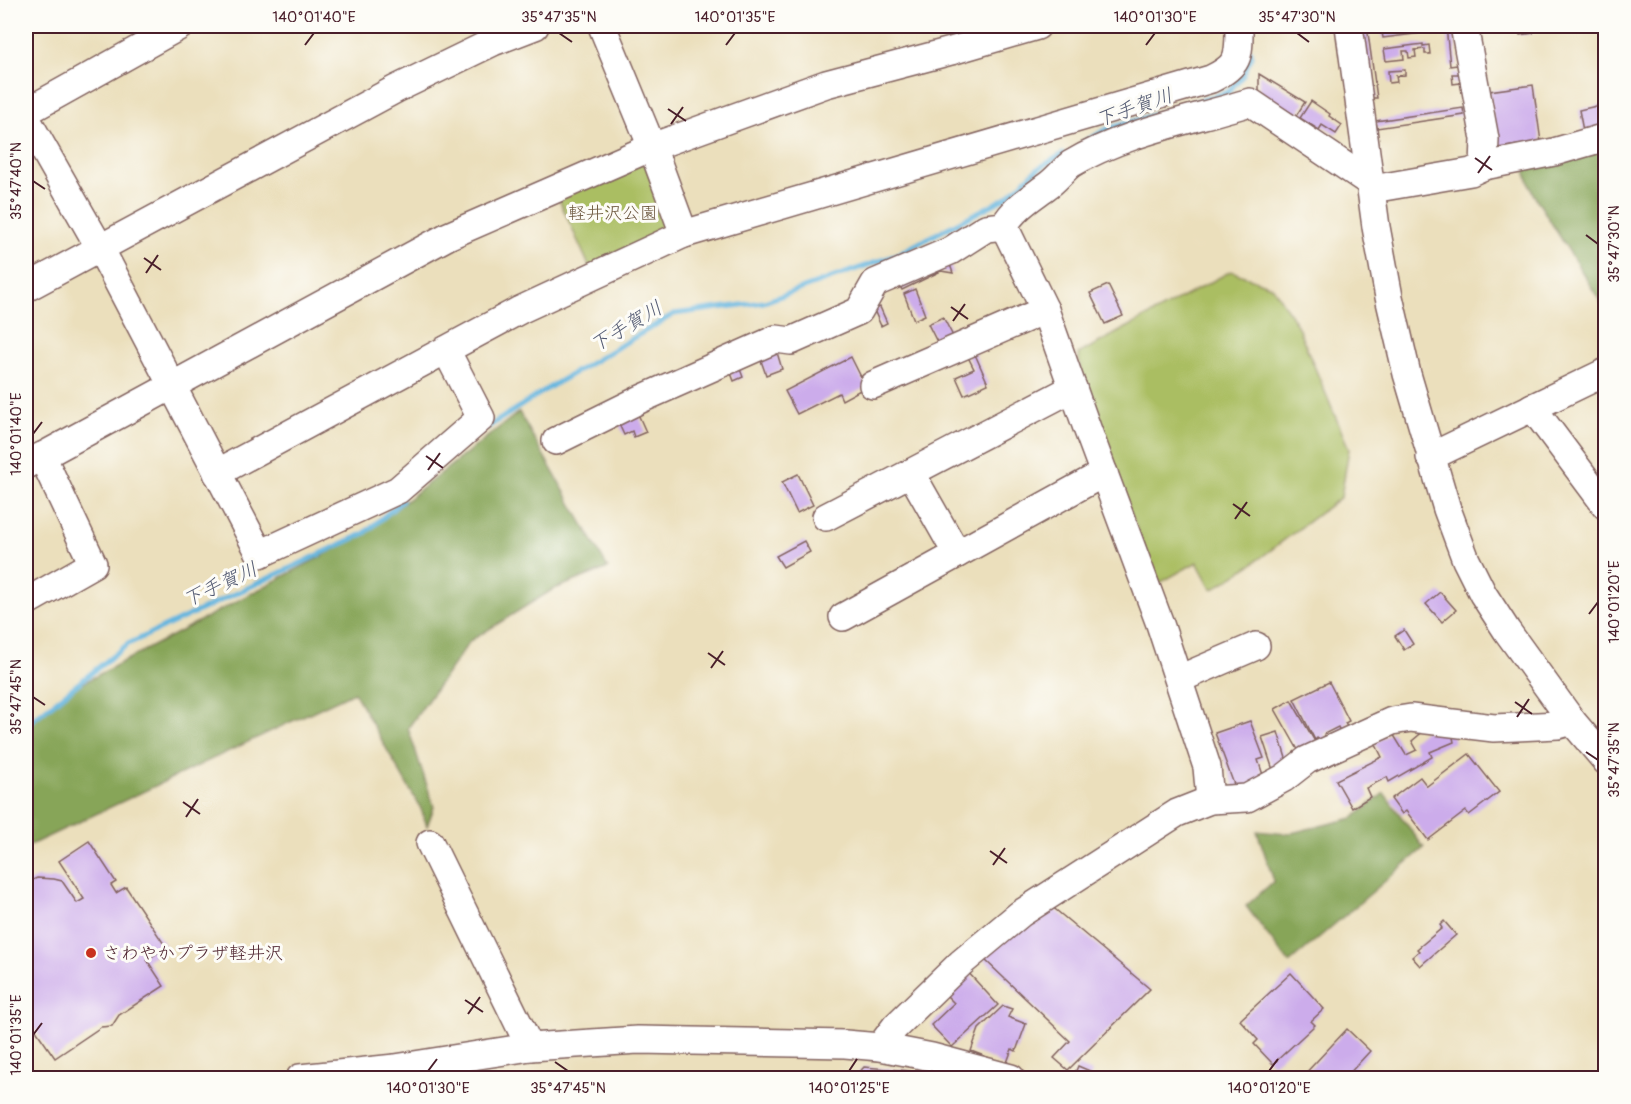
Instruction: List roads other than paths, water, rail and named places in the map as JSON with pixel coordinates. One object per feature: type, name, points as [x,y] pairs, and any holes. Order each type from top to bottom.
[{"type":"street","points":[[26,112],[180,26]]},
{"type":"street","points":[[26,288],[396,89],[493,42],[535,26]]},
{"type":"street","points":[[602,26],[652,147],[684,234]]},
{"type":"street","points":[[26,602],[93,564],[34,460],[447,236],[652,147],[826,84],[1037,26]]},
{"type":"street","points":[[217,473],[520,310],[684,234],[1211,79],[1228,71],[1238,57],[1239,26]]},
{"type":"street","points":[[1349,26],[1370,182],[1389,297],[1430,457],[1447,509],[1466,560],[1483,594],[1507,632],[1572,721],[1605,761]]},
{"type":"street","points":[[1464,26],[1485,139],[1484,166]]},
{"type":"street","points":[[1004,226],[1012,212],[1058,178],[1069,165],[1137,135],[1250,102],[1378,188],[1471,172],[1484,166],[1554,152],[1605,137]]},
{"type":"street","points":[[26,118],[100,248],[260,554],[398,490],[481,418],[446,350]]},
{"type":"street","points":[[1004,226],[1045,310],[1179,679],[1207,767],[1210,800]]},
{"type":"street","points":[[556,441],[641,399],[765,343],[776,339],[791,340],[859,310],[875,283],[950,251],[986,228],[1004,226]]},
{"type":"street","points":[[873,385],[1045,310]]},
{"type":"street","points":[[1430,457],[1605,372]]},
{"type":"street","points":[[826,517],[1073,388]]},
{"type":"street","points":[[1532,407],[1605,506]]},
{"type":"street","points":[[911,473],[957,554]]},
{"type":"street","points":[[843,617],[1104,473]]},
{"type":"street","points":[[1179,679],[1256,646]]},
{"type":"street","points":[[880,1047],[896,1027],[961,963],[1020,914],[1177,813],[1210,800],[1246,798],[1284,778],[1307,760],[1392,721],[1411,718],[1494,728],[1558,725],[1572,721]]},
{"type":"street","points":[[430,843],[530,1047]]},
{"type":"street","points":[[300,1078],[395,1068],[530,1047],[638,1040],[845,1044],[880,1047],[932,1057],[1011,1078]]},
{"type":"waterway","name":"下手賀川","points":[[1084,142],[1107,129],[1228,92],[1243,75],[1251,58],[1251,51]]},
{"type":"waterway","name":"下手賀川","points":[[488,427],[550,387],[674,314],[764,302],[896,255],[1007,197],[1036,170],[1063,154]]},
{"type":"waterway","name":"下手賀川","points":[[26,725],[128,644],[365,533],[402,501]]},
{"type":"place","name":"さわやかプラザ軽井沢","points":[[91,953]]},
{"type":"park label","name":"軽井沢公園","points":[[613,213]]}]
